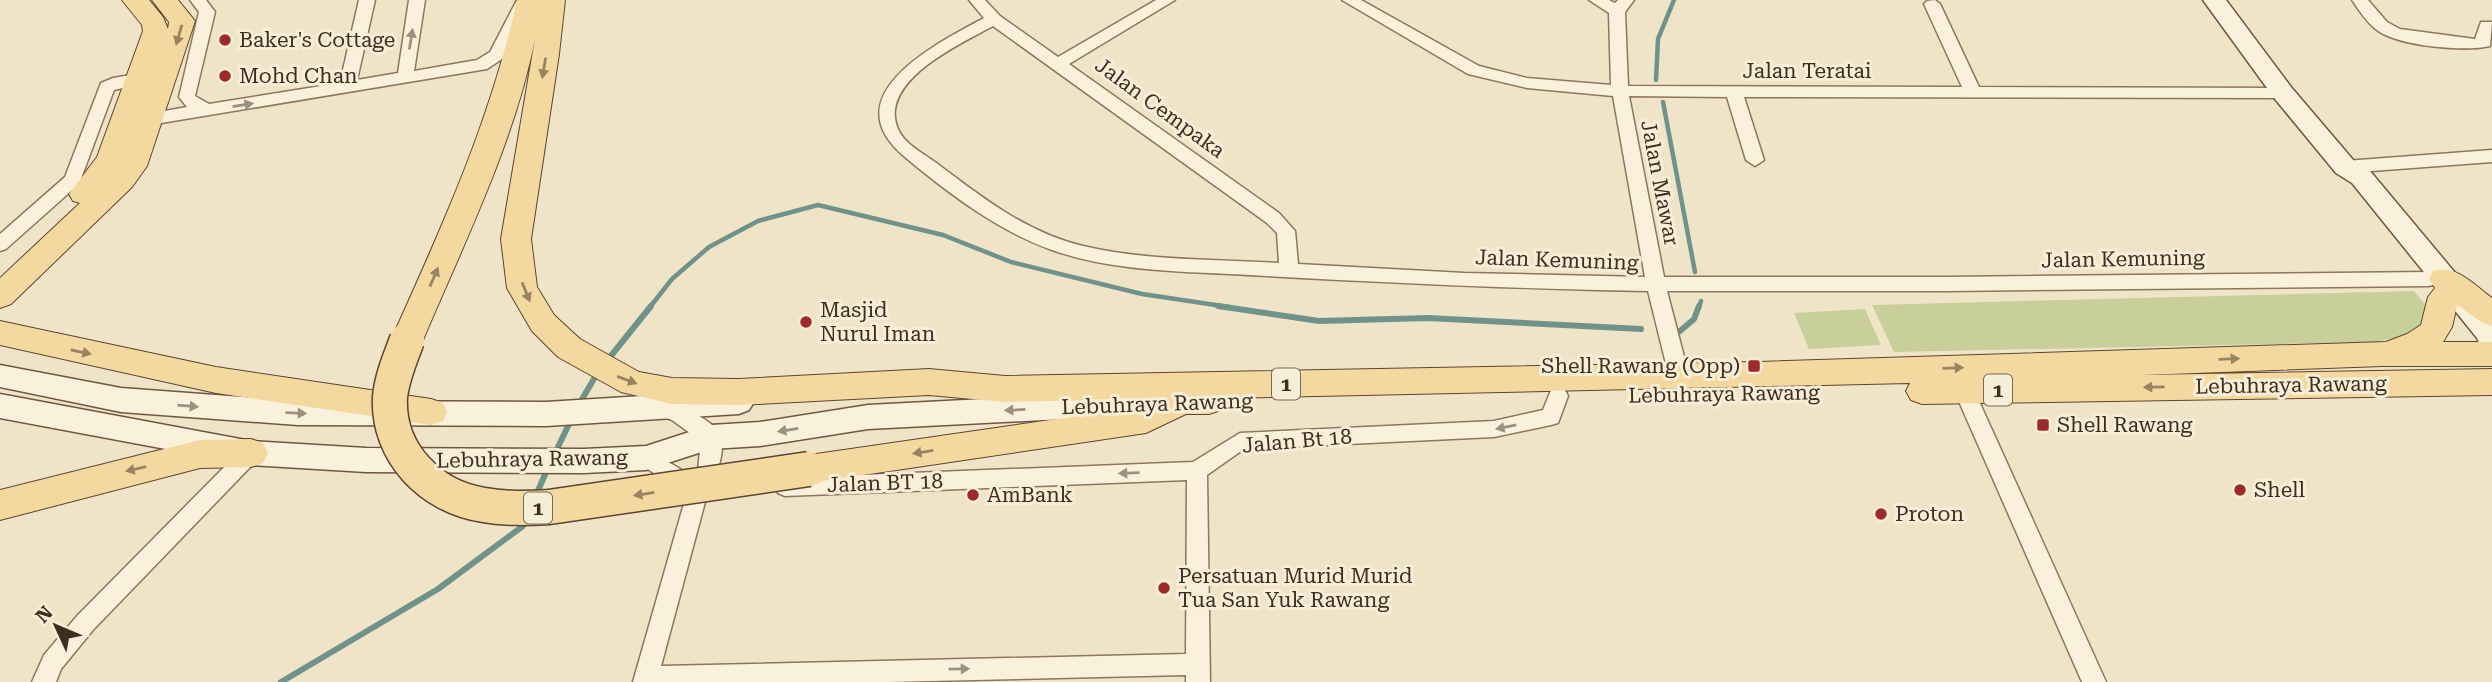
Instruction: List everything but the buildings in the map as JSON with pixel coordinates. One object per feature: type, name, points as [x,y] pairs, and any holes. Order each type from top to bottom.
[{"type":"main road","points":[[2,263],[91,187],[103,171],[156,31],[154,23],[135,0]]},
{"type":"main road","points":[[0,296],[133,166],[182,27],[182,21],[165,0]]},
{"type":"main road","name":"1","points":[[528,0],[524,37],[483,161],[407,340],[393,381],[390,421],[397,445],[414,471],[440,491],[466,503],[541,508],[1146,420],[1181,401]]},
{"type":"main road","points":[[552,0],[546,54],[516,239],[522,288],[543,323],[569,348],[632,383],[692,393],[929,382],[1005,389]]},
{"type":"main road","points":[[69,230],[22,298],[7,335],[216,380],[431,412]]},
{"type":"main road","points":[[2439,285],[2492,314]]},
{"type":"main road","points":[[2382,354],[2419,343],[2432,334],[2441,322],[2439,285]]},
{"type":"main road","name":"Lebuhraya Rawang","points":[[1005,389],[1679,376],[2382,354],[2485,373]]},
{"type":"main road","name":"Lebuhraya Rawang","points":[[1181,401],[1964,390],[2485,373]]},
{"type":"main road","points":[[0,505],[89,480],[200,454],[251,453]]},
{"type":"street","points":[[198,0],[207,12],[187,97],[192,104],[210,110]]},
{"type":"street","points":[[347,88],[367,0]]},
{"type":"street","points":[[405,79],[417,0]]},
{"type":"street","points":[[122,124],[469,68],[496,55],[528,0]]},
{"type":"street","name":"Jalan Cempaka","points":[[977,0],[994,19],[1273,218],[1286,231],[1289,270]]},
{"type":"street","points":[[1059,63],[1167,0]]},
{"type":"street","name":"Jalan Teratai","points":[[1350,0],[1474,70],[1527,83],[1620,91],[2283,93]]},
{"type":"street","points":[[1597,0],[1622,5]]},
{"type":"street","points":[[2214,0],[2283,93],[2345,167],[2346,178],[2439,285],[2491,335],[2492,342]]},
{"type":"street","points":[[2360,0],[2381,26],[2412,38],[2474,44],[2484,42],[2487,26]]},
{"type":"street","points":[[1933,4],[1974,93]]},
{"type":"street","name":"Jalan Mawar","points":[[1622,5],[1616,36],[1620,91],[1656,286],[1679,376]]},
{"type":"street","name":"Jalan Kemuning","points":[[994,19],[913,69],[897,86],[886,106],[891,133],[911,153],[996,217],[1036,238],[1082,253],[1139,262],[1393,277],[1656,286],[2439,285]]},
{"type":"street","points":[[2,263],[73,180],[107,87],[113,83],[166,74]]},
{"type":"street","points":[[1734,92],[1755,159]]},
{"type":"street","points":[[2345,167],[2492,156]]},
{"type":"street","points":[[2439,285],[2473,335],[2485,373]]},
{"type":"street","name":"Lebuhraya Rawang","points":[[0,376],[121,400],[298,413],[545,414],[1005,389]]},
{"type":"street","points":[[1964,390],[2094,682]]},
{"type":"street","name":"Jalan Bt 18","points":[[1197,471],[1241,441],[1494,429],[1551,417],[1558,396]]},
{"type":"street","name":"Lebuhraya Rawang","points":[[0,406],[251,453],[366,460],[584,461],[646,458],[711,437],[760,434],[869,417],[1181,401]]},
{"type":"street","points":[[660,408],[679,414],[711,437],[708,471],[698,490],[645,679],[1198,673],[1197,471]]},
{"type":"street","points":[[44,682],[52,662],[85,622],[251,453]]},
{"type":"street","points":[[646,458],[698,490]]},
{"type":"street","name":"Jalan BT 18","points":[[698,490],[1197,471]]},
{"type":"green space","points":[[2414,291],[2431,311],[2427,319],[2409,334],[2376,342],[1894,352],[1872,305]]},
{"type":"green space","points":[[1865,309],[1881,345],[1809,349],[1794,313]]},
{"type":"waterway","points":[[1656,80],[1658,39],[1674,0]]},
{"type":"waterway","points":[[1663,102],[1695,272]]},
{"type":"waterway","points":[[650,307],[672,279],[709,247],[758,221],[818,205],[943,235],[1011,262],[1142,294],[1229,307]]},
{"type":"waterway","points":[[1699,307],[1701,301]]},
{"type":"waterway","points":[[606,362],[651,306]]},
{"type":"waterway","points":[[1218,306],[1319,321],[1428,318],[1641,329]]},
{"type":"waterway","points":[[1680,331],[1694,319],[1699,306]]},
{"type":"waterway","points":[[578,406],[598,372]]},
{"type":"waterway","points":[[555,453],[572,418]]},
{"type":"waterway","points":[[536,495],[548,468]]},
{"type":"waterway","points":[[281,682],[438,589],[523,526],[526,520]]},
{"type":"place","name":"Baker's Cottage","points":[[225,40]]},
{"type":"place","name":"Mohd Chan","points":[[225,76]]},
{"type":"place","name":"Masjid Nurul Iman","points":[[806,322]]},
{"type":"place","name":"Shell Rawang (Opp)","points":[[1754,366]]},
{"type":"place","name":"Shell Rawang","points":[[2043,425]]},
{"type":"place","name":"Shell","points":[[2240,490]]},
{"type":"place","name":"AmBank","points":[[973,495]]},
{"type":"place","name":"Proton","points":[[1881,514]]},
{"type":"place","name":"Persatuan Murid Murid Tua San Yuk Rawang","points":[[1164,588]]}]
